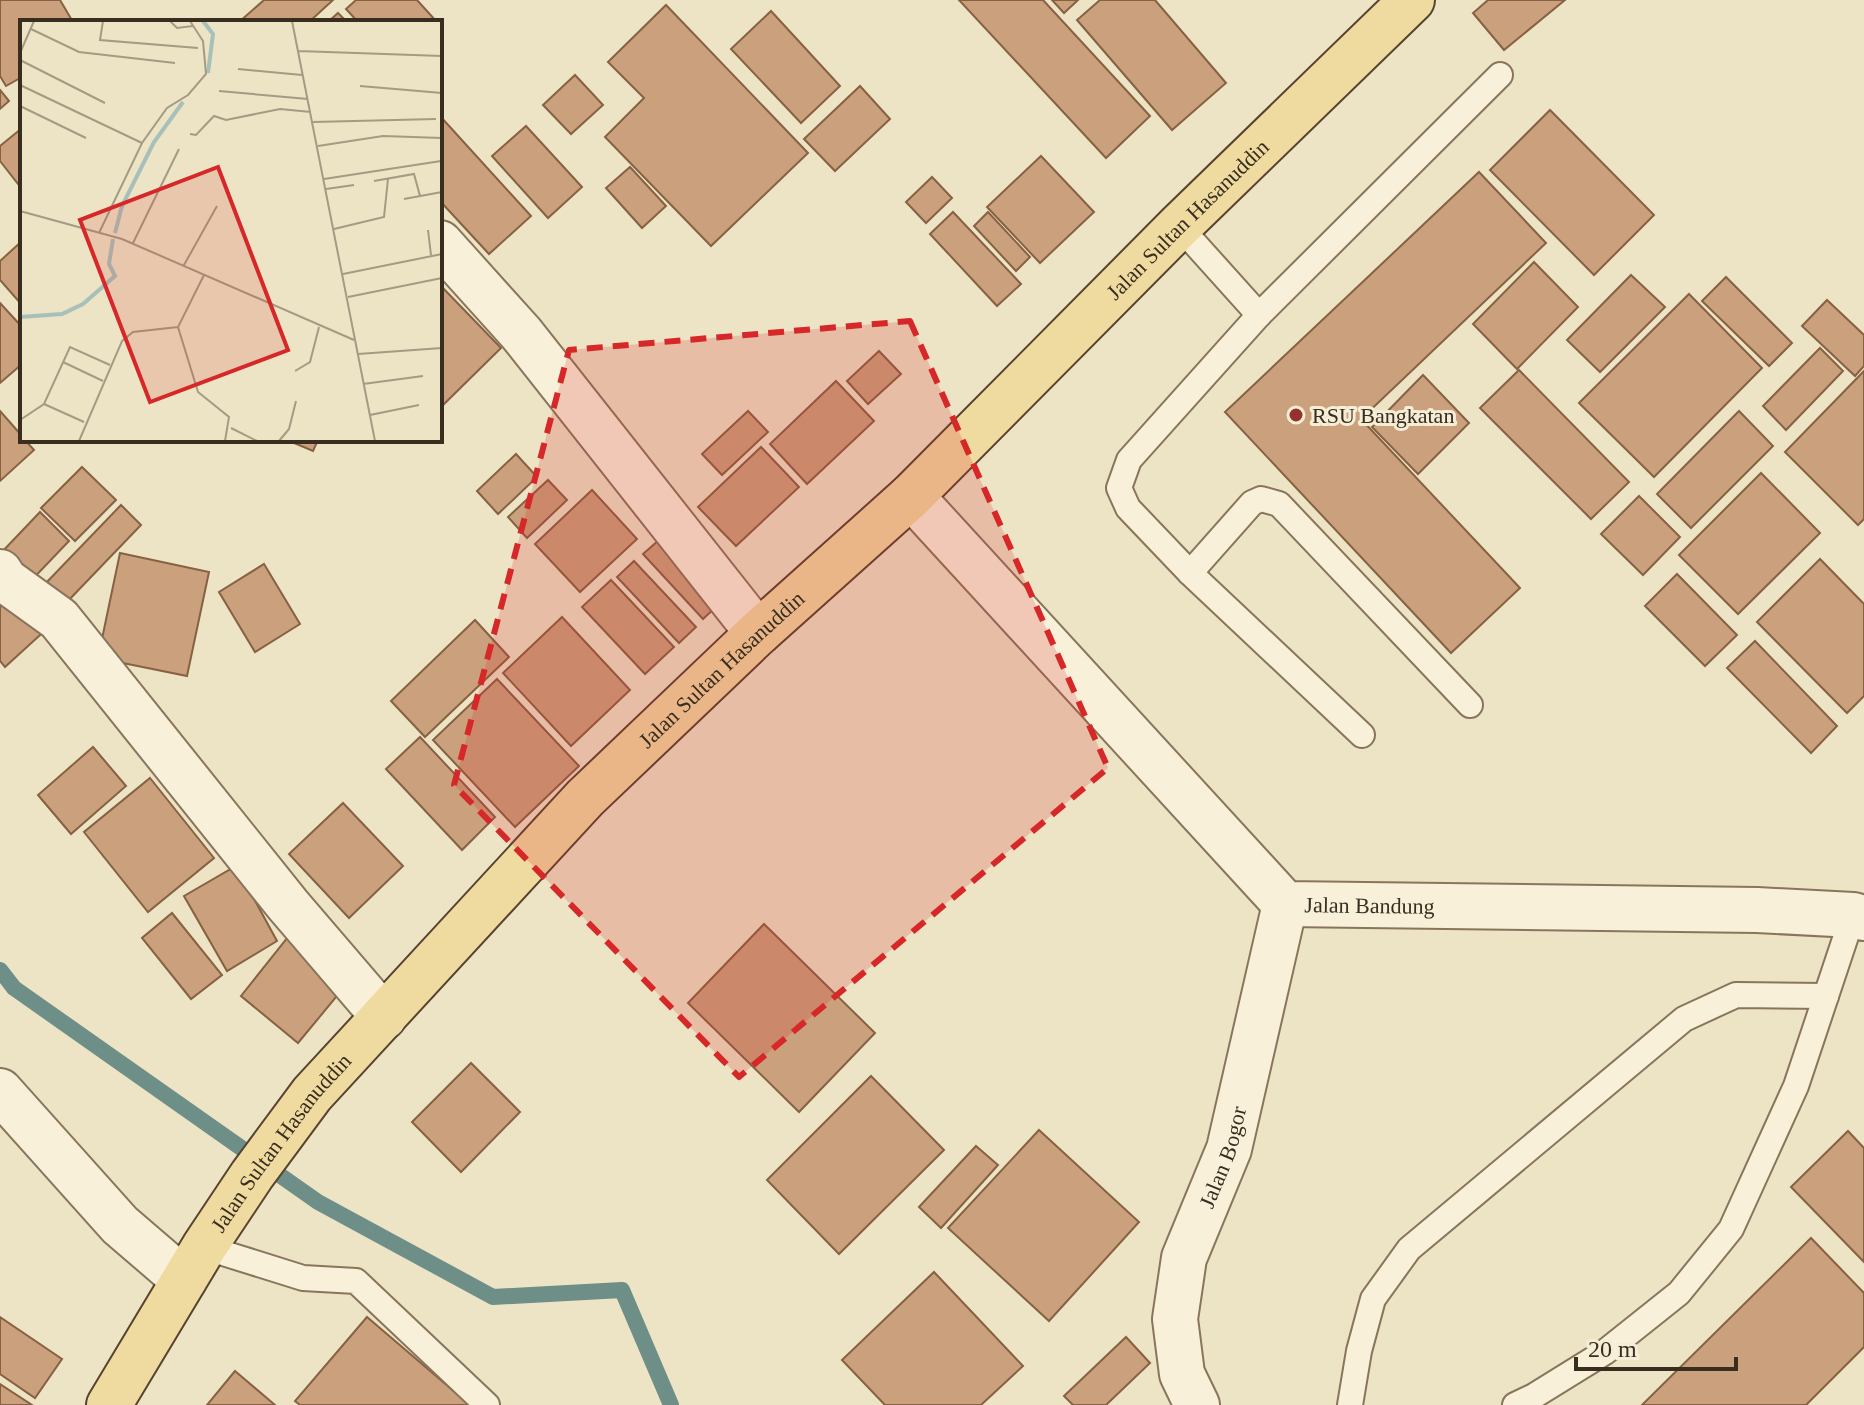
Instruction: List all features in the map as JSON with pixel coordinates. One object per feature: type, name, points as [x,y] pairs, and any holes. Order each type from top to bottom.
[{"type":"main road","name":"Jalan Sultan Hasanuddin","points":[[109,1405],[200,1254],[252,1175],[312,1094],[585,798],[758,633],[911,496],[1179,226],[1412,0]]},
{"type":"street","points":[[442,245],[521,333],[758,633]]},
{"type":"street","name":"Jalan Bandung","points":[[911,496],[1285,904],[1757,910],[1859,917]]},
{"type":"street","points":[[0,572],[5,580],[59,619],[288,905],[384,1017]]},
{"type":"street","name":"Jalan Bogor","points":[[1197,1405],[1182,1374],[1175,1319],[1184,1258],[1229,1149],[1285,904]]},
{"type":"street","points":[[0,1091],[120,1225],[200,1254]]},
{"type":"lane","points":[[1362,735],[1190,573],[1128,508],[1119,488],[1129,460],[1259,315],[1500,75]]},
{"type":"lane","points":[[1179,226],[1259,315]]},
{"type":"lane","points":[[1190,573],[1252,503],[1261,499],[1279,504],[1470,705]]},
{"type":"lane","points":[[1515,1405],[1605,1352],[1679,1293],[1731,1229],[1796,1086],[1826,996],[1859,917]]},
{"type":"lane","points":[[1350,1405],[1359,1351],[1373,1299],[1409,1249],[1684,1019],[1736,995],[1826,996]]},
{"type":"lane","points":[[200,1254],[303,1278],[356,1281],[487,1405]]},
{"type":"highlighted area","points":[[910,321],[1108,768],[739,1077],[454,785],[569,350]]},
{"type":"building","points":[[0,0],[60,0],[72,20],[20,20],[20,78],[6,86],[0,76]]},
{"type":"building","points":[[264,0],[333,0],[311,20],[241,20]]},
{"type":"building","points":[[356,0],[417,0],[435,20],[356,20],[346,9]]},
{"type":"building","points":[[959,0],[1043,0],[1150,116],[1106,158]]},
{"type":"building","points":[[1052,0],[1078,0],[1064,13]]},
{"type":"building","points":[[1100,0],[1155,0],[1226,83],[1172,130],[1077,20]]},
{"type":"building","points":[[1488,0],[1565,0],[1504,50],[1473,13]]},
{"type":"building","points":[[666,5],[808,153],[711,246],[605,137],[644,98],[608,62]]},
{"type":"building","points":[[771,11],[840,86],[801,123],[731,49]]},
{"type":"building","points":[[338,13],[345,20],[330,20]]},
{"type":"building","points":[[575,75],[603,105],[571,134],[543,105]]},
{"type":"building","points":[[860,86],[890,119],[835,171],[804,139]]},
{"type":"building","points":[[0,90],[9,101],[0,109]]},
{"type":"building","points":[[1550,110],[1654,215],[1594,275],[1490,170]]},
{"type":"building","points":[[442,118],[531,216],[489,254],[442,203]]},
{"type":"building","points":[[526,126],[582,187],[548,218],[492,156]]},
{"type":"building","points":[[20,130],[20,186],[0,161],[0,146]]},
{"type":"building","points":[[1041,156],[1094,212],[1040,263],[987,207]]},
{"type":"building","points":[[630,167],[666,206],[642,228],[606,188]]},
{"type":"building","name":"RSU Bangkatan","points":[[1479,172],[1546,243],[1361,419],[1520,588],[1451,653],[1225,412]]},
{"type":"building","points":[[932,177],[952,198],[926,223],[906,202]]},
{"type":"building","points":[[953,212],[1021,284],[997,306],[930,234]]},
{"type":"building","points":[[988,212],[1030,257],[1016,271],[974,226]]},
{"type":"building","points":[[20,243],[20,303],[0,280],[0,261]]},
{"type":"building","points":[[1534,262],[1578,307],[1517,369],[1473,324]]},
{"type":"building","points":[[1631,275],[1665,307],[1600,372],[1567,340]]},
{"type":"building","points":[[1726,277],[1792,343],[1769,366],[1702,301]]},
{"type":"building","points":[[442,287],[501,348],[442,406]]},
{"type":"building","points":[[1689,294],[1762,368],[1654,477],[1579,403]]},
{"type":"building","points":[[1827,300],[1864,335],[1864,366],[1855,376],[1802,326]]},
{"type":"building","points":[[0,303],[20,325],[20,366],[0,383]]},
{"type":"building","points":[[1820,348],[1843,371],[1786,430],[1763,406]]},
{"type":"building","points":[[879,351],[901,374],[868,404],[847,381]]},
{"type":"building","points":[[1519,370],[1629,482],[1591,519],[1480,408]]},
{"type":"building","points":[[1864,371],[1864,519],[1858,525],[1785,452]]},
{"type":"building","points":[[1423,375],[1469,423],[1418,474],[1372,427]]},
{"type":"building","points":[[836,381],[874,421],[807,484],[770,444]]},
{"type":"building","points":[[0,411],[20,434],[20,442],[27,442],[34,450],[0,481]]},
{"type":"building","points":[[748,411],[768,432],[722,475],[702,454]]},
{"type":"building","points":[[1739,411],[1773,446],[1691,528],[1657,494]]},
{"type":"building","points":[[292,442],[317,442],[313,451]]},
{"type":"building","points":[[761,447],[799,487],[736,546],[698,507]]},
{"type":"building","points":[[516,454],[537,477],[498,514],[477,491]]},
{"type":"building","points":[[82,467],[116,500],[75,541],[41,508]]},
{"type":"building","points":[[1761,473],[1820,533],[1738,614],[1679,555]]},
{"type":"building","points":[[548,480],[567,500],[527,538],[508,517]]},
{"type":"building","points":[[592,490],[637,539],[580,592],[535,544]]},
{"type":"building","points":[[1639,496],[1680,537],[1643,575],[1601,534]]},
{"type":"building","points":[[121,505],[141,525],[65,604],[44,585]]},
{"type":"building","points":[[40,512],[69,541],[26,586],[0,554]]},
{"type":"building","points":[[659,540],[720,603],[703,619],[643,554]]},
{"type":"building","points":[[120,553],[209,572],[187,676],[98,658]]},
{"type":"building","points":[[1820,559],[1864,604],[1864,696],[1847,713],[1757,622]]},
{"type":"building","points":[[634,561],[696,627],[679,643],[617,577]]},
{"type":"building","points":[[264,564],[300,624],[255,652],[219,592]]},
{"type":"building","points":[[1677,574],[1737,635],[1705,666],[1645,606]]},
{"type":"building","points":[[611,580],[674,647],[645,674],[582,607]]},
{"type":"building","points":[[17,591],[50,626],[5,667],[0,661],[0,607]]},
{"type":"building","points":[[562,617],[630,690],[571,746],[503,673]]},
{"type":"building","points":[[475,620],[509,657],[425,737],[391,701]]},
{"type":"building","points":[[1755,641],[1837,726],[1811,753],[1727,668]]},
{"type":"building","points":[[497,679],[579,766],[515,827],[433,740]]},
{"type":"building","points":[[420,737],[495,817],[462,850],[386,769]]},
{"type":"building","points":[[93,747],[126,786],[71,834],[38,795]]},
{"type":"building","points":[[150,778],[214,858],[148,912],[84,832]]},
{"type":"building","points":[[343,803],[403,866],[349,918],[289,854]]},
{"type":"building","points":[[236,866],[277,941],[227,971],[184,896]]},
{"type":"building","points":[[172,913],[222,975],[191,999],[142,938]]},
{"type":"building","points":[[764,924],[875,1033],[799,1112],[688,1003]]},
{"type":"building","points":[[288,937],[346,985],[298,1043],[241,996]]},
{"type":"building","points":[[471,1063],[520,1112],[461,1172],[412,1122]]},
{"type":"building","points":[[871,1076],[944,1150],[839,1254],[767,1180]]},
{"type":"building","points":[[1039,1130],[1139,1222],[1049,1321],[948,1228]]},
{"type":"building","points":[[1848,1131],[1864,1148],[1864,1262],[1791,1187]]},
{"type":"building","points":[[976,1146],[998,1165],[941,1228],[919,1207]]},
{"type":"building","points":[[1811,1238],[1864,1293],[1864,1347],[1806,1405],[1642,1405]]},
{"type":"building","points":[[934,1272],[1023,1366],[981,1405],[885,1405],[842,1360]]},
{"type":"building","points":[[0,1317],[62,1359],[35,1398],[0,1374]]},
{"type":"building","points":[[367,1317],[470,1405],[300,1405],[295,1401]]},
{"type":"building","points":[[1126,1337],[1150,1363],[1106,1405],[1073,1405],[1064,1396]]},
{"type":"building","points":[[235,1371],[275,1405],[207,1405]]},
{"type":"building","points":[[0,1384],[32,1405],[0,1405]]},
{"type":"waterway","points":[[0,970],[14,988],[318,1202],[493,1297],[622,1290],[671,1405]]},
{"type":"place","name":"RSU Bangkatan","points":[[1296,415]]}]
